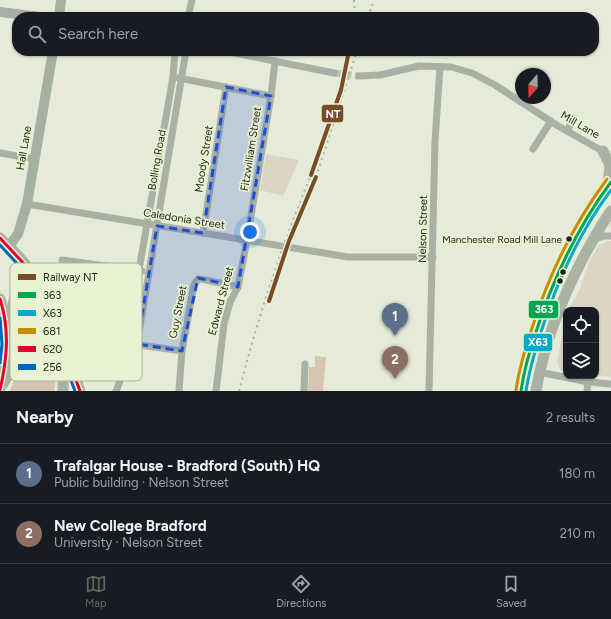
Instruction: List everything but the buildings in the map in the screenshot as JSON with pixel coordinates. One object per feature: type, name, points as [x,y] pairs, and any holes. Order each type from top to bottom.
[{"type":"main road","points":[[521,391],[529,355],[543,308],[560,267],[587,216],[610,184],[610,165],[607,154]]},
{"type":"main road","points":[[536,391],[539,372],[547,342],[559,308],[592,241],[611,211]]},
{"type":"main road","points":[[0,238],[9,246],[22,263]]},
{"type":"main road","points":[[0,299],[4,309],[7,341],[6,364],[0,389]]},
{"type":"main road","points":[[0,389],[10,373]]},
{"type":"main road","points":[[63,381],[63,391]]},
{"type":"main road","points":[[76,381],[80,391]]},
{"type":"street","points":[[60,12],[62,0]]},
{"type":"street","points":[[189,12],[192,0]]},
{"type":"street","points":[[0,12],[12,14]]},
{"type":"street","name":"Hall Lane","points":[[9,246],[18,234],[27,204],[52,56]]},
{"type":"street","name":"Bolling Road","points":[[140,263],[175,56]]},
{"type":"street","name":"Bolling Road","points":[[142,314],[185,56]]},
{"type":"street","points":[[250,56],[334,73]]},
{"type":"street","name":"Fitzwilliam Street","points":[[247,240],[271,96],[275,61]]},
{"type":"street","name":"Mill Lane","points":[[359,76],[380,75],[419,66],[451,67],[472,73],[495,84],[551,121],[607,154]]},
{"type":"street","name":"Nelson Street","points":[[429,391],[436,141],[440,67]]},
{"type":"street","points":[[173,77],[271,96]]},
{"type":"street","name":"Moody Street","points":[[203,233],[226,87]]},
{"type":"street","points":[[568,131],[574,118]]},
{"type":"street","points":[[533,149],[551,121]]},
{"type":"street","points":[[0,153],[34,159]]},
{"type":"street","name":"Caledonia Street","points":[[27,204],[348,257],[433,257]]},
{"type":"street","points":[[592,241],[604,236],[611,236]]},
{"type":"street","name":"Edward Street","points":[[216,391],[224,324],[230,302],[238,287],[247,240]]},
{"type":"street","points":[[63,263],[62,260],[83,263]]},
{"type":"street","points":[[142,271],[149,272]]},
{"type":"street","name":"Guy Street","points":[[179,391],[182,351],[196,281],[201,279],[238,287]]},
{"type":"street","points":[[142,345],[182,351]]},
{"type":"street","points":[[304,391],[305,364]]},
{"type":"street","points":[[539,372],[588,382],[611,384]]},
{"type":"street","name":"Bolling Road","points":[[116,391],[120,381]]},
{"type":"street","points":[[587,391],[588,382]]},
{"type":"highlighted area","points":[[226,87],[271,96],[238,287],[198,278],[182,351],[137,344],[157,226],[203,233]]},
{"type":"shaded area","points":[[266,154],[299,160],[283,196],[260,190]]},
{"type":"shaded area","points":[[611,241],[611,377],[599,375],[599,307],[570,307],[579,291],[589,262],[599,245]]},
{"type":"shaded area","points":[[563,333],[563,370],[560,370],[557,362]]},
{"type":"shaded area","points":[[315,356],[326,357],[323,391],[308,391],[309,367],[315,367]]},
{"type":"shaded area","points":[[14,381],[55,381],[54,391],[10,391]]},
{"type":"tunnel","points":[[334,73],[359,76]]},
{"type":"railway","points":[[354,0],[355,12]]},
{"type":"railway","points":[[370,12],[374,0]]},
{"type":"railway","points":[[316,177],[355,56]]},
{"type":"railway","points":[[239,391],[271,282],[311,175]]},
{"type":"rail line","name":"NT","points":[[311,175],[341,90],[348,56]]},
{"type":"rail line","name":"NT","points":[[269,301],[289,241],[316,177]]},
{"type":"transit line","name":"681","points":[[516,390],[529,336],[554,269],[583,214],[607,179]]},
{"type":"transit line","name":"363","points":[[521,391],[532,344],[559,271],[588,216],[611,182]]},
{"type":"transit line","name":"X63","points":[[526,391],[530,369],[554,294],[579,240],[599,206],[611,190]]},
{"type":"transit line","name":"620","points":[[0,238],[23,263]]},
{"type":"transit line","name":"256","points":[[0,245],[17,263]]},
{"type":"transit line","name":"620","points":[[0,299],[6,333],[6,356],[0,390]]},
{"type":"transit line","name":"256","points":[[0,318],[2,344],[0,363]]},
{"type":"transit line","name":"256","points":[[71,381],[75,391]]},
{"type":"transit line","name":"620","points":[[76,381],[80,391]]},
{"type":"place","name":"Manchester Road Mill Lane","points":[[569,239]]},
{"type":"place","name":"Trafalgar House - Bradford (South) HQ","points":[[395,336]]},
{"type":"place","name":"New College Bradford","points":[[395,379]]}]
